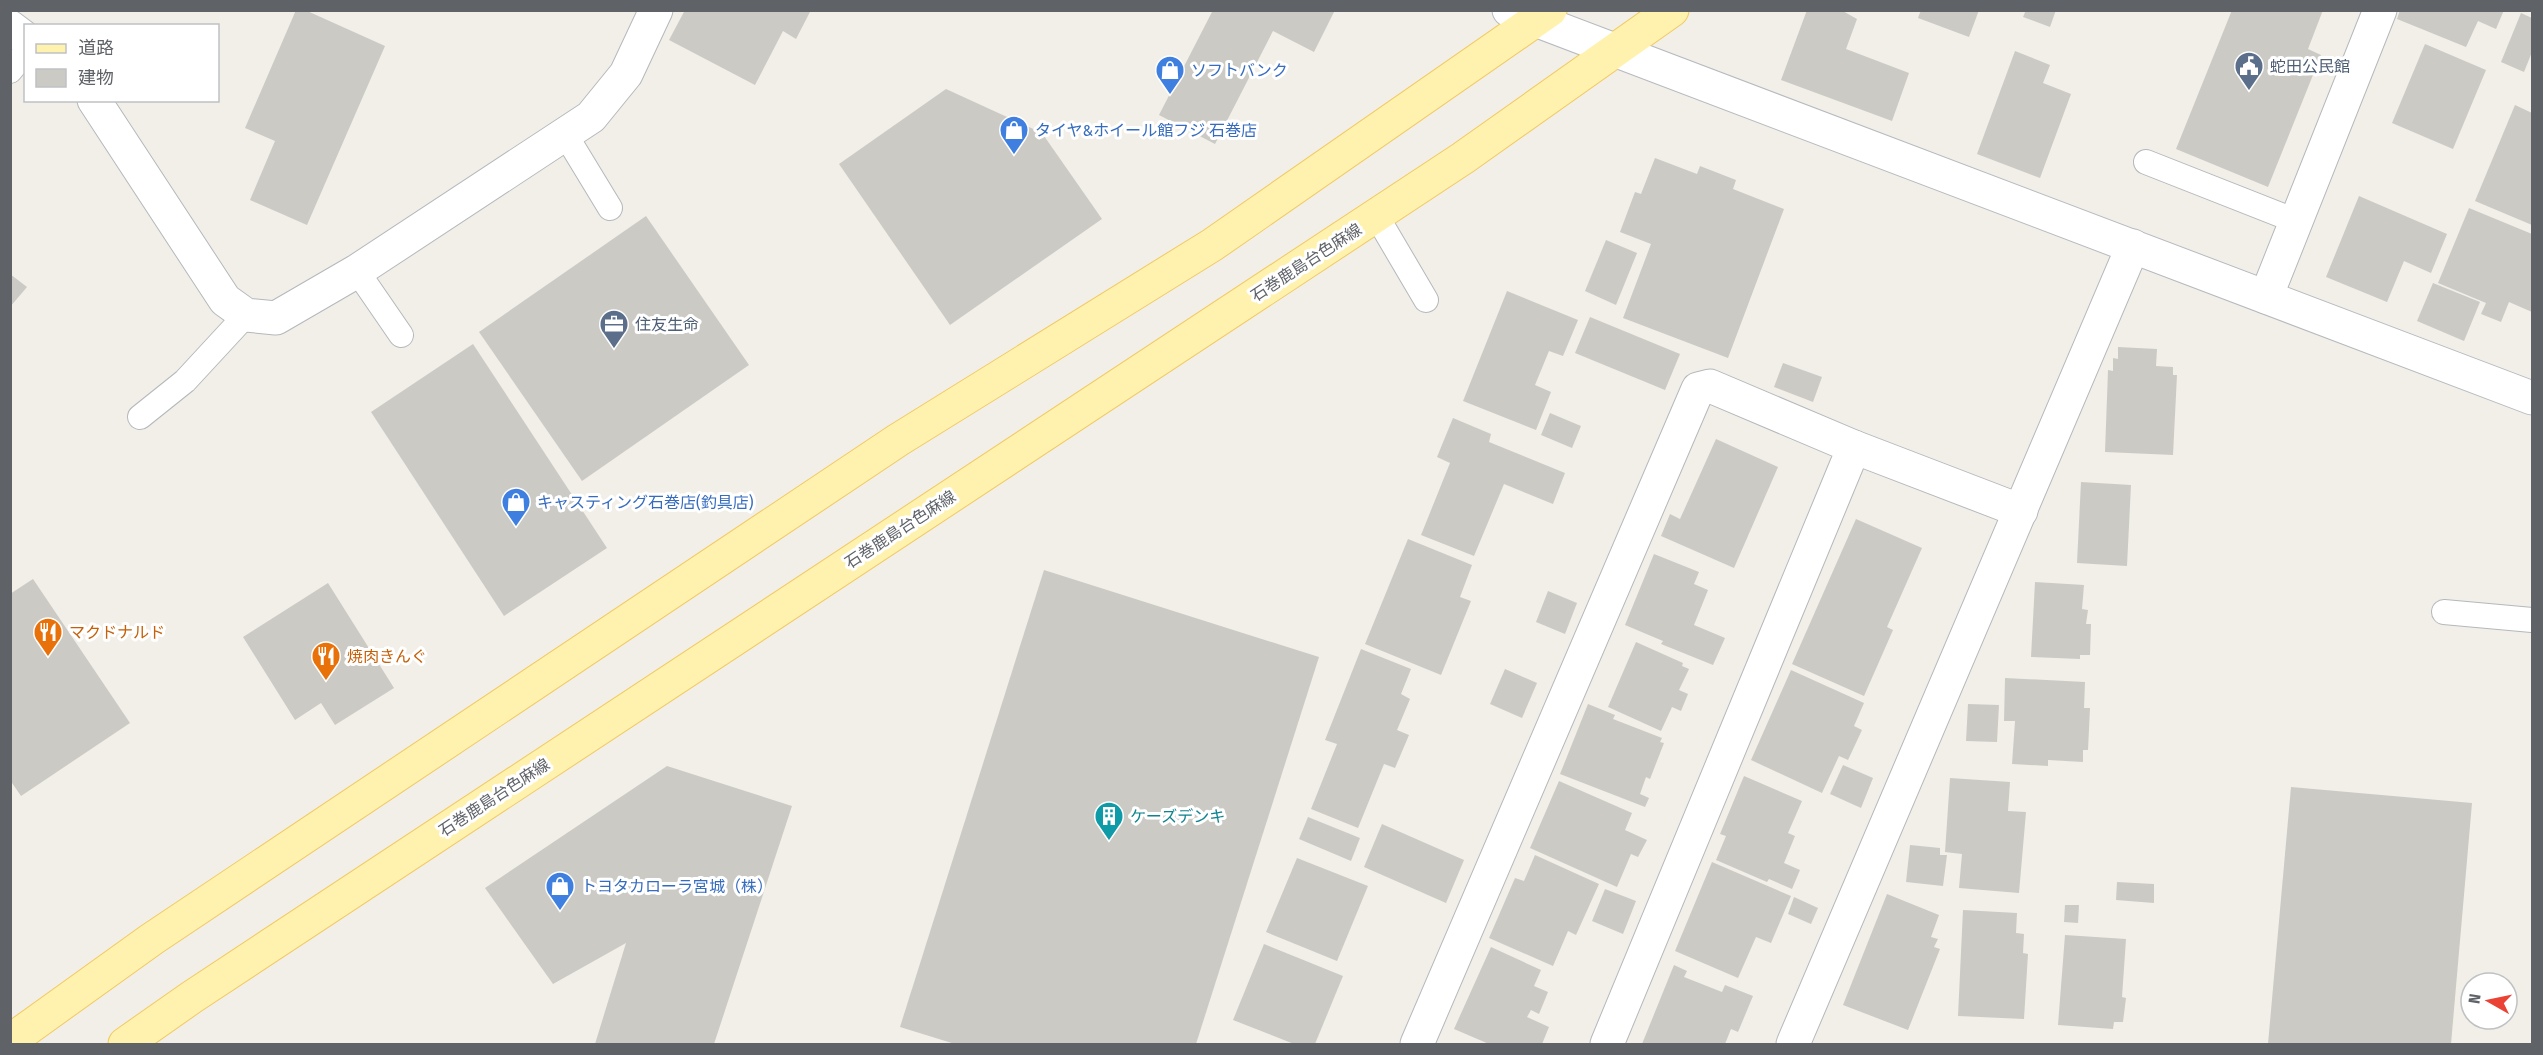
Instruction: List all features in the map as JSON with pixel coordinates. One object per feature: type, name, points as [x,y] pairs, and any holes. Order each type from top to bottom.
[{"type":"main road","name":"石巻鹿島台色麻線","points":[[125,1044],[212,983],[1463,158],[1672,10]]},
{"type":"main road","points":[[10,1041],[152,939],[898,440],[1212,245],[1532,14]]},
{"type":"street","points":[[95,102],[225,300],[246,315],[276,318],[357,271],[591,117],[626,74],[656,10]]},
{"type":"street","points":[[2266,297],[2380,10]]},
{"type":"street","points":[[1532,14],[1614,50],[2532,398]]},
{"type":"street","points":[[10,27],[24,38]]},
{"type":"street","points":[[1793,1044],[2133,246]]},
{"type":"street","points":[[1417,1044],[1698,389],[1710,386],[1854,447],[2021,512]]},
{"type":"street","points":[[1607,1044],[1854,447]]},
{"type":"lane","points":[[10,71],[24,54]]},
{"type":"lane","points":[[565,134],[610,208]]},
{"type":"lane","points":[[2146,162],[2296,221]]},
{"type":"lane","points":[[1376,215],[1426,300]]},
{"type":"lane","points":[[357,271],[402,335]]},
{"type":"lane","points":[[140,417],[185,381],[246,315]]},
{"type":"lane","points":[[2444,612],[2532,620]]},
{"type":"building","points":[[296,10],[305,10],[385,46],[307,225],[250,200],[275,141],[245,128]]},
{"type":"building","points":[[685,10],[811,10],[796,39],[783,31],[755,85],[669,40]]},
{"type":"building","points":[[1213,10],[1335,10],[1314,52],[1273,31],[1215,144],[1159,115]]},
{"type":"building","points":[[1807,10],[1841,10],[1857,19],[1846,49],[1909,73],[1892,121],[1781,80]]},
{"type":"building","points":[[1921,10],[1979,10],[1969,37],[1918,18]]},
{"type":"building","points":[[2026,10],[2056,10],[2050,27],[2023,17]]},
{"type":"building","points":[[2232,10],[2323,10],[2308,49],[2321,55],[2268,187],[2176,149]]},
{"type":"building","points":[[2400,10],[2504,10],[2496,29],[2478,21],[2466,47],[2397,19]]},
{"type":"building","points":[[2521,13],[2532,18],[2532,52],[2524,72],[2501,62]]},
{"type":"building","points":[[2425,44],[2486,70],[2453,149],[2392,123]]},
{"type":"building","points":[[2015,51],[2050,65],[2043,83],[2071,94],[2040,178],[1977,154]]},
{"type":"building","points":[[946,89],[1042,133],[1102,219],[950,325],[839,164]]},
{"type":"building","points":[[2515,105],[2532,113],[2532,225],[2475,201]]},
{"type":"building","points":[[1655,158],[1697,174],[1700,166],[1736,180],[1733,189],[1784,209],[1728,358],[1623,318],[1651,244],[1620,232],[1635,192],[1641,194]]},
{"type":"building","points":[[2359,196],[2447,234],[2431,273],[2404,261],[2387,302],[2326,277]]},
{"type":"building","points":[[2469,208],[2532,234],[2532,312],[2509,302],[2501,322],[2481,314],[2486,303],[2438,283]]},
{"type":"building","name":"住友生命","points":[[646,216],[749,365],[582,481],[479,332]]},
{"type":"building","points":[[1606,240],[1637,253],[1616,305],[1585,291]]},
{"type":"building","points":[[10,274],[27,287],[10,307]]},
{"type":"building","points":[[2433,283],[2480,302],[2464,341],[2417,321]]},
{"type":"building","points":[[1507,291],[1578,320],[1563,356],[1549,351],[1535,385],[1551,392],[1536,430],[1463,401]]},
{"type":"building","points":[[1590,317],[1680,354],[1665,390],[1575,353]]},
{"type":"building","points":[[473,344],[607,548],[504,616],[371,412]]},
{"type":"building","points":[[2118,347],[2157,349],[2156,366],[2173,367],[2173,375],[2177,375],[2173,455],[2105,452],[2108,370],[2113,371],[2113,358],[2118,359]]},
{"type":"building","points":[[1783,363],[1822,377],[1813,402],[1774,387]]},
{"type":"building","points":[[1550,413],[1581,426],[1572,448],[1541,435]]},
{"type":"building","points":[[1453,418],[1491,434],[1489,442],[1565,473],[1553,504],[1504,484],[1474,556],[1421,535],[1450,463],[1437,457]]},
{"type":"building","points":[[1716,439],[1778,467],[1734,568],[1661,536],[1670,514],[1680,519]]},
{"type":"building","points":[[2081,482],[2131,485],[2127,566],[2077,563]]},
{"type":"building","points":[[1856,519],[1922,548],[1887,627],[1893,630],[1864,696],[1792,664]]},
{"type":"building","points":[[1408,539],[1472,565],[1460,597],[1471,601],[1441,675],[1365,644]]},
{"type":"building","points":[[1654,554],[1699,572],[1694,584],[1708,590],[1694,625],[1725,638],[1713,665],[1661,644],[1663,641],[1625,625]]},
{"type":"building","name":"ケーズデンキ","points":[[1044,570],[1319,657],[1196,1044],[955,1044],[900,1027]]},
{"type":"building","name":"マクドナルド","points":[[33,579],[130,723],[21,796],[10,780],[10,594]]},
{"type":"building","points":[[2035,582],[2084,585],[2082,609],[2088,610],[2086,624],[2091,624],[2090,655],[2080,655],[2080,659],[2031,657]]},
{"type":"building","points":[[328,583],[394,688],[335,725],[321,703],[295,720],[243,637]]},
{"type":"building","points":[[1548,591],[1577,603],[1565,634],[1536,622]]},
{"type":"building","points":[[1636,642],[1683,663],[1682,666],[1689,669],[1679,690],[1688,694],[1681,711],[1672,707],[1661,731],[1608,707]]},
{"type":"building","points":[[1361,649],[1411,669],[1401,694],[1410,699],[1397,730],[1409,735],[1395,768],[1384,764],[1358,828],[1311,809],[1337,744],[1325,740]]},
{"type":"building","points":[[1505,669],[1537,683],[1522,718],[1490,704]]},
{"type":"building","points":[[1791,670],[1864,703],[1854,726],[1862,730],[1848,760],[1839,756],[1822,793],[1751,760]]},
{"type":"building","points":[[2005,678],[2085,682],[2084,708],[2090,708],[2088,750],[2083,750],[2083,762],[2048,760],[2048,766],[2012,764],[2015,721],[2004,721]]},
{"type":"building","points":[[1588,704],[1615,715],[1613,719],[1662,738],[1660,742],[1664,743],[1650,779],[1646,777],[1640,794],[1649,798],[1645,807],[1560,774]]},
{"type":"building","points":[[1968,704],[1999,705],[1997,742],[1966,741]]},
{"type":"building","points":[[1843,765],[1873,778],[1861,808],[1830,794]]},
{"type":"building","points":[[667,766],[792,806],[714,1044],[595,1044],[626,943],[553,984],[485,888]]},
{"type":"building","points":[[1744,776],[1802,801],[1788,833],[1795,836],[1784,863],[1800,870],[1792,889],[1769,879],[1767,882],[1716,860],[1726,836],[1720,834]]},
{"type":"building","points":[[1950,778],[2010,782],[2008,811],[2026,812],[2019,893],[1959,888],[1962,854],[1945,852]]},
{"type":"building","points":[[1559,781],[1632,813],[1625,830],[1647,840],[1638,857],[1631,854],[1617,887],[1530,848]]},
{"type":"building","points":[[2291,787],[2472,803],[2451,1044],[2268,1044]]},
{"type":"building","points":[[1308,817],[1360,838],[1351,861],[1299,839]]},
{"type":"building","points":[[1382,824],[1464,860],[1446,903],[1364,867]]},
{"type":"building","points":[[1910,845],[1940,848],[1940,855],[1947,855],[1943,886],[1906,882]]},
{"type":"building","points":[[1535,855],[1599,884],[1576,935],[1568,931],[1553,966],[1489,938],[1515,878],[1524,881]]},
{"type":"building","points":[[1297,858],[1368,886],[1337,961],[1266,932]]},
{"type":"building","points":[[1712,862],[1791,896],[1771,943],[1756,937],[1738,978],[1675,951]]},
{"type":"building","points":[[2117,882],[2154,884],[2154,903],[2116,900]]},
{"type":"building","points":[[1605,889],[1636,901],[1623,934],[1592,921]]},
{"type":"building","points":[[1887,894],[1939,915],[1931,937],[1938,939],[1934,947],[1940,949],[1908,1030],[1843,1005]]},
{"type":"building","points":[[1794,897],[1818,908],[1811,924],[1788,914]]},
{"type":"building","points":[[2065,905],[2079,905],[2078,923],[2064,922]]},
{"type":"building","points":[[1963,910],[2017,913],[2016,933],[2024,934],[2023,953],[2028,954],[2024,1019],[1958,1016]]},
{"type":"building","points":[[2065,935],[2126,939],[2122,997],[2126,998],[2123,1022],[2114,1022],[2113,1029],[2058,1025]]},
{"type":"building","points":[[1264,944],[1343,976],[1315,1044],[1294,1044],[1233,1020]]},
{"type":"building","points":[[1491,947],[1541,970],[1534,986],[1548,992],[1539,1014],[1531,1010],[1527,1017],[1549,1027],[1542,1044],[1489,1044],[1454,1029]]},
{"type":"building","points":[[1674,965],[1687,971],[1684,977],[1722,992],[1725,985],[1753,996],[1738,1032],[1731,1029],[1725,1044],[1642,1044]]},
{"type":"place","name":"蛇田公民館","points":[[2249,92]]},
{"type":"place","name":"ソフトバンク","points":[[1170,96]]},
{"type":"place","name":"タイヤ&ホイール館フジ 石巻店","points":[[1014,156]]},
{"type":"place","name":"住友生命","points":[[614,350]]},
{"type":"place","name":"キャスティング石巻店(釣具店)","points":[[516,528]]},
{"type":"place","name":"マクドナルド","points":[[48,658]]},
{"type":"place","name":"焼肉きんぐ","points":[[326,682]]},
{"type":"place","name":"ケーズデンキ","points":[[1109,842]]},
{"type":"place","name":"トヨタカローラ宮城（株）","points":[[560,912]]}]
